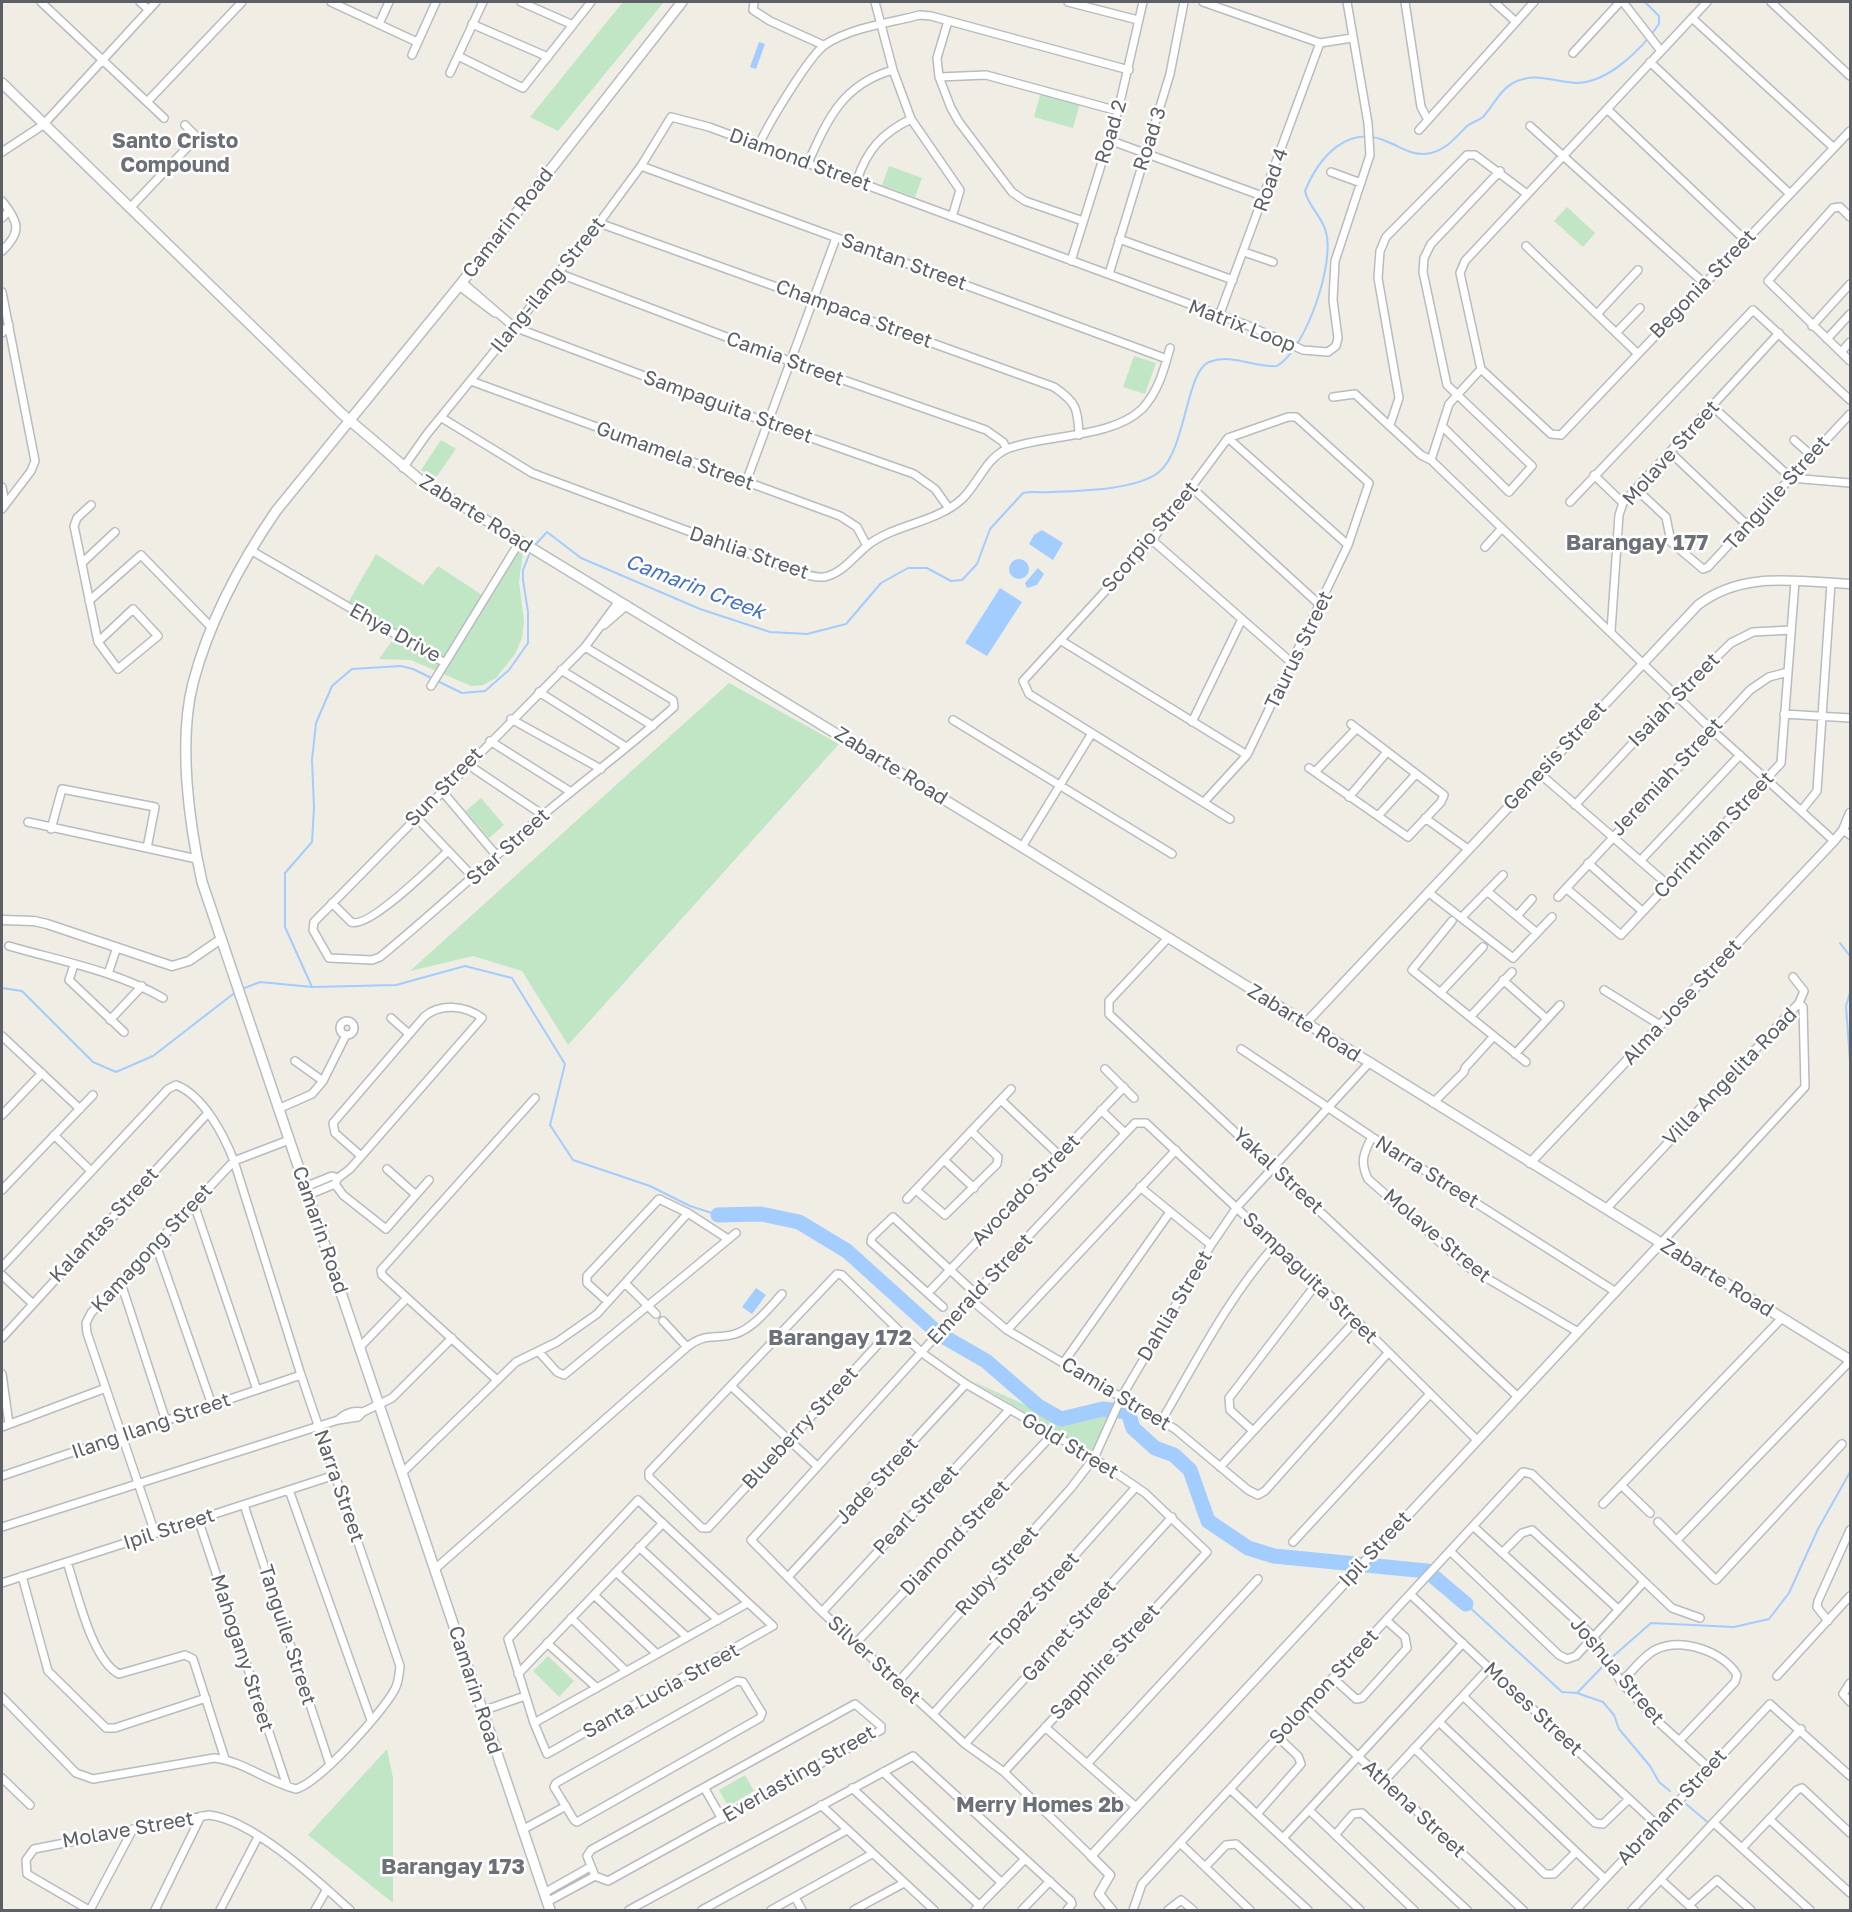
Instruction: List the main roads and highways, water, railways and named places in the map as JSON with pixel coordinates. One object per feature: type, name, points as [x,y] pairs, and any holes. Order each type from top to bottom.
[{"type":"main road","name":"Camarin Road","points":[[548,1905],[221,939],[197,859],[188,769],[189,714],[193,684],[211,627],[254,548],[257,538],[327,446],[333,444],[351,422],[682,2]]},
{"type":"main road","name":"Zabarte Road","points":[[2,83],[351,422],[403,468],[1022,847],[1851,1361]]},
{"type":"water","points":[[759,42],[765,44],[756,69],[750,67]]},
{"type":"water","points":[[1042,530],[1063,543],[1053,560],[1029,544],[1034,535]]},
{"type":"water","points":[[1019,559],[1026,562],[1029,569],[1026,576],[1019,579],[1012,576],[1009,569],[1012,562]]},
{"type":"water","points":[[1038,568],[1044,574],[1037,585],[1027,588],[1025,583]]},
{"type":"water","points":[[1000,588],[1022,602],[987,656],[965,643]]},
{"type":"water","points":[[756,1288],[766,1295],[752,1314],[742,1307]]},
{"type":"waterway","name":"Camarin Creek","points":[[536,544],[547,532],[581,558],[700,609],[770,632],[807,634],[846,624],[881,583],[908,568],[927,568],[951,581],[962,580],[977,564],[990,529],[1023,493],[1123,486],[1137,483],[1159,472],[1175,447],[1195,380],[1201,368],[1209,362],[1226,359],[1277,366],[1288,357],[1308,324],[1316,304],[1322,284],[1328,246],[1326,232],[1305,191],[1318,166],[1337,147],[1348,140],[1374,137],[1414,153],[1431,153],[1447,146],[1467,126],[1483,117],[1500,94],[1513,83],[1537,77],[1576,83],[1600,77],[1634,54],[1659,24],[1659,16],[1645,2]]},
{"type":"waterway","name":"Camarin Creek","points":[[312,987],[285,927],[285,873],[312,842],[314,808],[312,760],[316,723],[332,686],[352,669],[401,666],[413,669],[462,693],[485,691],[509,670],[528,643],[528,612],[523,570],[529,555]]},
{"type":"waterway","points":[[1840,943],[1850,956]]},
{"type":"waterway","points":[[242,989],[260,982],[312,987],[396,985],[465,966],[512,978],[565,1064],[550,1125],[573,1160],[650,1186],[690,1206],[718,1215]]},
{"type":"waterway","name":"Camarin Creek","points":[[2,988],[22,991],[93,1062],[116,1072],[153,1056],[237,991]]},
{"type":"waterway","points":[[1850,993],[1846,1006],[1850,1061]]},
{"type":"waterway","points":[[718,1215],[761,1214],[799,1222],[847,1251],[939,1334],[986,1361],[1038,1406],[1061,1419],[1103,1409],[1128,1412],[1133,1428],[1155,1448],[1174,1455],[1190,1470],[1208,1521],[1248,1548],[1274,1556],[1427,1571],[1466,1604]]},
{"type":"waterway","points":[[1610,1659],[1651,1623],[1734,1627],[1769,1619],[1789,1593],[1818,1529],[1850,1472]]},
{"type":"waterway","points":[[1466,1604],[1562,1692],[1577,1693],[1603,1702],[1614,1715],[1619,1729],[1650,1766],[1659,1782],[1670,1791]]},
{"type":"waterway","points":[[1577,1693],[1606,1663]]},
{"type":"waterway","points":[[1686,1804],[1711,1825]]},
{"type":"district","name":"Santo Cristo Compound","points":[[175,153]]},
{"type":"district","name":"Barangay 177","points":[[1637,543]]},
{"type":"district","name":"Barangay 172","points":[[840,1338]]},
{"type":"district","name":"Merry Homes 2b","points":[[1040,1805]]},
{"type":"district","name":"Barangay 173","points":[[453,1867]]}]
